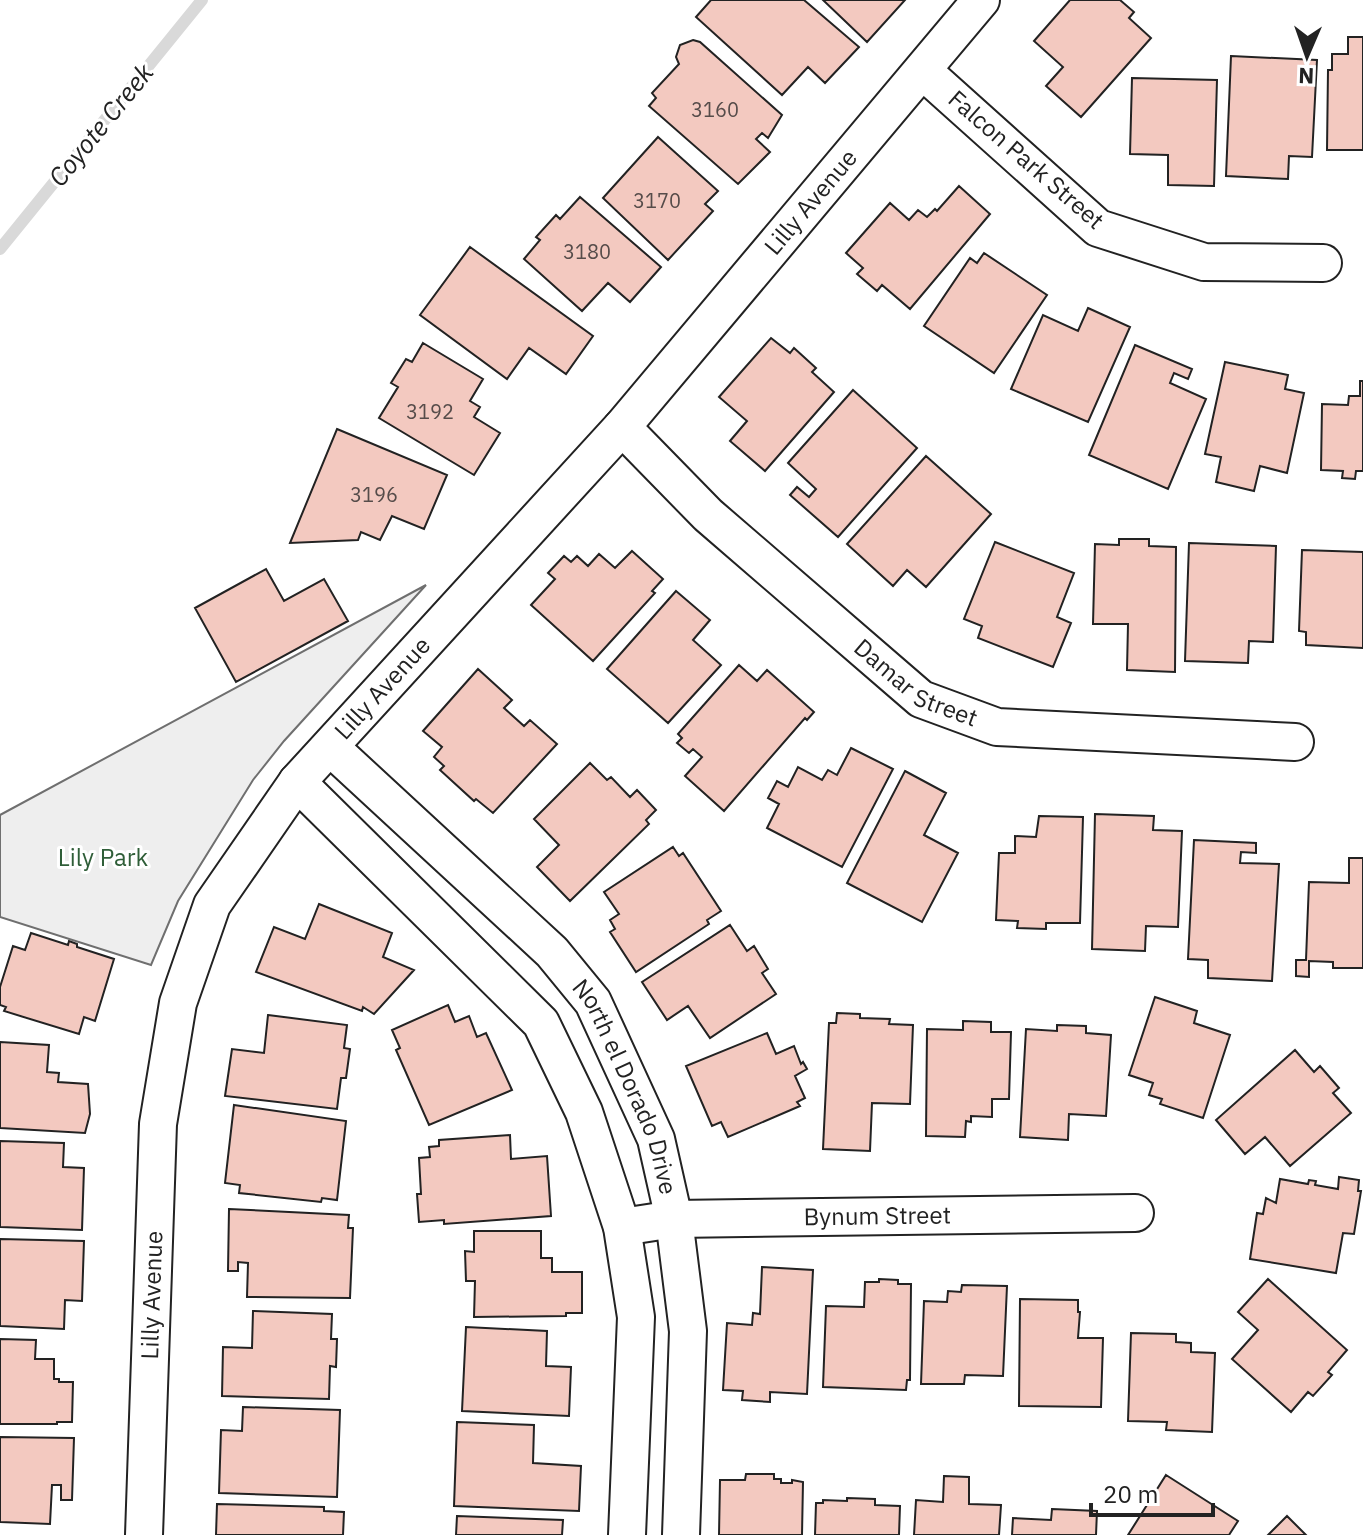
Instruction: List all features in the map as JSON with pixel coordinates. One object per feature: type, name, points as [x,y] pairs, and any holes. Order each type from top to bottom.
[{"type":"street","name":"Lilly Avenue","points":[[144,1535],[158,1124],[178,1003],[212,905],[297,782],[622,427],[981,0]]},
{"type":"street","name":"Falcon Park Street","points":[[923,71],[1098,228],[1204,262],[1323,263]]},
{"type":"street","name":"Damar Street","points":[[622,427],[708,515],[921,699],[997,727],[1295,742]]},
{"type":"street","name":"North el Dorado Drive","points":[[330,747],[552,952],[593,1002],[656,1139],[674,1219],[688,1331],[681,1535]]},
{"type":"street","name":"North el Dorado Drive","points":[[297,782],[541,1023],[584,1112],[622,1227],[636,1317],[627,1535]]},
{"type":"street","points":[[514,996],[552,952]]},
{"type":"street","name":"Bynum Street","points":[[622,1227],[674,1219],[1135,1213]]},
{"type":"green space","name":"Lily Park","points":[[426,585],[284,741],[253,780],[178,901],[151,965],[0,917],[0,815]]},
{"type":"building","points":[[711,0],[804,0],[859,47],[825,83],[808,67],[782,95],[696,17]]},
{"type":"building","points":[[823,0],[905,0],[867,42]]},
{"type":"building","points":[[1070,0],[1120,0],[1134,12],[1129,18],[1151,38],[1081,117],[1046,86],[1063,67],[1034,41]]},
{"type":"building","points":[[1348,37],[1363,37],[1363,150],[1327,150],[1328,70],[1332,70],[1332,54],[1348,54]]},
{"type":"building","points":[[693,40],[700,42],[782,115],[768,138],[762,133],[756,139],[770,152],[738,184],[649,106],[656,98],[652,93],[679,64],[676,57],[680,45]]},
{"type":"building","points":[[1231,56],[1317,60],[1312,157],[1289,156],[1288,179],[1226,176]]},
{"type":"building","points":[[1132,78],[1217,80],[1214,186],[1168,185],[1168,155],[1130,154]]},
{"type":"building","points":[[658,137],[718,191],[705,204],[713,211],[668,260],[603,198]]},
{"type":"building","points":[[959,186],[990,214],[910,309],[882,285],[877,291],[857,274],[863,268],[846,253],[890,203],[909,220],[918,210],[927,217],[935,209],[937,211]]},
{"type":"building","points":[[580,197],[661,267],[630,302],[608,283],[582,311],[524,259],[540,240],[536,237],[556,215],[560,219]]},
{"type":"building","points":[[470,247],[593,336],[566,374],[529,348],[507,379],[420,315]]},
{"type":"building","points":[[984,253],[1047,295],[994,373],[924,326],[970,258],[977,263]]},
{"type":"building","points":[[1088,308],[1130,327],[1088,422],[1011,389],[1043,315],[1078,331]]},
{"type":"building","points":[[771,338],[790,353],[794,348],[816,368],[812,372],[834,392],[765,471],[730,441],[747,421],[719,397]]},
{"type":"building","points":[[423,343],[483,379],[470,401],[480,407],[474,417],[500,433],[474,475],[379,418],[398,387],[391,383],[406,359],[412,362]]},
{"type":"building","points":[[1135,345],[1192,369],[1188,379],[1174,373],[1170,383],[1206,399],[1168,489],[1089,455]]},
{"type":"building","points":[[1225,362],[1288,375],[1285,389],[1304,393],[1287,473],[1260,466],[1254,491],[1216,482],[1221,457],[1205,454]]},
{"type":"building","points":[[1360,381],[1363,381],[1363,471],[1356,471],[1355,479],[1342,478],[1343,471],[1321,470],[1322,404],[1348,405],[1349,396],[1360,396]]},
{"type":"building","points":[[853,390],[917,448],[838,537],[790,495],[797,487],[809,497],[816,489],[788,463]]},
{"type":"building","points":[[337,429],[447,475],[424,529],[392,516],[380,540],[361,532],[358,540],[290,543]]},
{"type":"building","points":[[926,456],[991,514],[926,587],[907,570],[893,586],[847,544]]},
{"type":"building","points":[[1119,539],[1149,539],[1149,546],[1176,547],[1175,672],[1127,670],[1128,624],[1093,624],[1095,544],[1119,545]]},
{"type":"building","points":[[995,542],[1074,573],[1057,617],[1071,623],[1053,667],[978,638],[982,626],[964,619]]},
{"type":"building","points":[[1189,543],[1276,546],[1273,642],[1249,641],[1248,663],[1185,661]]},
{"type":"building","points":[[1302,550],[1363,552],[1363,648],[1306,645],[1306,632],[1299,631]]},
{"type":"building","points":[[632,551],[663,579],[652,591],[655,593],[593,661],[531,605],[555,579],[548,573],[564,556],[571,562],[577,556],[588,566],[599,554],[615,568]]},
{"type":"building","points":[[266,569],[284,601],[324,579],[348,621],[236,682],[195,608]]},
{"type":"building","points":[[676,591],[710,620],[693,640],[721,665],[668,723],[607,669]]},
{"type":"building","points":[[739,665],[757,681],[767,670],[814,712],[807,720],[805,718],[724,811],[685,776],[702,757],[693,749],[689,753],[677,743],[682,738],[678,734]]},
{"type":"building","points":[[478,669],[512,700],[504,708],[524,726],[530,720],[557,744],[493,813],[476,799],[474,801],[440,770],[444,766],[434,757],[442,747],[423,731]]},
{"type":"building","points":[[851,748],[893,769],[842,867],[767,828],[779,804],[768,798],[777,781],[788,787],[798,767],[822,780],[828,770],[837,775]]},
{"type":"building","points":[[590,763],[607,780],[611,777],[630,797],[637,790],[656,810],[646,820],[649,824],[570,901],[537,867],[559,845],[534,819]]},
{"type":"building","points":[[905,771],[946,793],[924,835],[958,853],[922,922],[847,883]]},
{"type":"building","points":[[1095,814],[1154,816],[1153,830],[1182,831],[1178,927],[1146,926],[1145,951],[1092,949]]},
{"type":"building","points":[[1039,816],[1083,817],[1080,923],[1046,923],[1046,929],[1017,928],[1018,921],[996,920],[999,853],[1015,853],[1015,836],[1036,837]]},
{"type":"building","points":[[1194,840],[1256,843],[1256,853],[1241,852],[1240,863],[1279,864],[1272,981],[1208,978],[1208,960],[1188,959]]},
{"type":"building","points":[[673,847],[679,856],[683,853],[721,911],[707,920],[709,924],[636,972],[610,932],[615,929],[610,920],[619,914],[604,892]]},
{"type":"building","points":[[1349,858],[1363,858],[1363,968],[1333,968],[1333,962],[1309,961],[1309,977],[1296,976],[1296,960],[1306,960],[1309,882],[1349,883]]},
{"type":"building","points":[[319,904],[392,933],[383,957],[414,970],[374,1014],[363,1007],[362,1011],[256,972],[274,927],[305,939]]},
{"type":"building","points":[[730,925],[747,951],[754,946],[768,969],[762,973],[776,994],[710,1038],[688,1006],[667,1020],[642,982]]},
{"type":"building","points":[[31,933],[68,945],[69,941],[77,947],[114,959],[95,1021],[84,1017],[79,1034],[4,1011],[6,1007],[0,1005],[0,987],[13,946],[25,950]]},
{"type":"building","points":[[1155,997],[1197,1011],[1194,1023],[1230,1035],[1203,1118],[1160,1104],[1162,1099],[1149,1095],[1153,1083],[1129,1075]]},
{"type":"building","points":[[448,1005],[455,1022],[469,1016],[477,1037],[486,1033],[512,1090],[429,1125],[396,1050],[400,1048],[392,1030]]},
{"type":"building","points":[[837,1013],[890,1019],[889,1024],[913,1025],[910,1104],[872,1103],[870,1151],[823,1149],[829,1023],[836,1023]]},
{"type":"building","points":[[268,1015],[347,1025],[344,1048],[350,1049],[346,1078],[341,1078],[337,1109],[225,1096],[232,1049],[264,1053]]},
{"type":"building","points":[[963,1021],[991,1022],[991,1032],[1011,1032],[1009,1099],[992,1099],[992,1117],[971,1116],[971,1122],[966,1121],[965,1137],[926,1136],[927,1029],[963,1030]]},
{"type":"building","points":[[1057,1025],[1086,1026],[1086,1033],[1111,1035],[1106,1116],[1069,1114],[1068,1140],[1020,1137],[1026,1029],[1057,1031]]},
{"type":"building","points":[[767,1033],[776,1054],[794,1046],[801,1064],[803,1062],[807,1069],[795,1076],[805,1098],[797,1102],[800,1106],[728,1137],[721,1122],[712,1126],[686,1066]]},
{"type":"building","points":[[0,1042],[49,1045],[47,1072],[59,1073],[58,1082],[88,1084],[90,1114],[85,1133],[0,1128]]},
{"type":"building","points":[[1295,1050],[1314,1072],[1320,1066],[1339,1088],[1333,1093],[1351,1113],[1290,1166],[1265,1137],[1245,1154],[1216,1120]]},
{"type":"building","points":[[234,1105],[346,1121],[337,1200],[322,1198],[321,1202],[239,1193],[240,1185],[225,1183]]},
{"type":"building","points":[[510,1135],[511,1159],[547,1156],[551,1216],[444,1224],[444,1220],[419,1222],[419,1158],[430,1157],[429,1147],[439,1146],[439,1140]]},
{"type":"building","points":[[0,1141],[64,1143],[63,1167],[84,1168],[82,1230],[0,1227]]},
{"type":"building","points":[[1339,1177],[1359,1180],[1358,1191],[1361,1191],[1354,1234],[1343,1233],[1336,1273],[1250,1259],[1257,1213],[1263,1214],[1266,1198],[1276,1203],[1280,1179],[1308,1184],[1309,1180],[1316,1181],[1315,1185],[1338,1189]]},
{"type":"building","points":[[229,1209],[349,1215],[348,1228],[353,1228],[350,1298],[247,1297],[248,1263],[238,1262],[238,1271],[228,1271]]},
{"type":"building","points":[[474,1231],[541,1231],[541,1258],[552,1258],[552,1272],[582,1272],[582,1313],[566,1313],[566,1316],[474,1317],[475,1281],[466,1281],[465,1251],[474,1252]]},
{"type":"building","points":[[0,1239],[84,1241],[82,1301],[65,1300],[64,1329],[0,1326]]},
{"type":"building","points":[[762,1267],[813,1270],[807,1394],[770,1392],[770,1402],[742,1400],[743,1391],[723,1390],[727,1323],[752,1325],[753,1313],[760,1314]]},
{"type":"building","points":[[879,1279],[911,1284],[910,1380],[907,1380],[906,1390],[823,1387],[826,1306],[864,1307],[865,1282],[879,1282]]},
{"type":"building","points":[[1268,1279],[1347,1350],[1328,1372],[1332,1375],[1313,1396],[1308,1392],[1291,1412],[1232,1359],[1258,1330],[1238,1312]]},
{"type":"building","points":[[962,1285],[1007,1286],[1003,1376],[965,1375],[964,1384],[921,1384],[924,1301],[947,1302],[948,1291],[961,1292]]},
{"type":"building","points":[[1020,1299],[1078,1300],[1078,1338],[1103,1338],[1101,1407],[1019,1406]]},
{"type":"building","points":[[253,1311],[332,1314],[331,1339],[337,1339],[336,1367],[330,1366],[329,1399],[222,1396],[223,1347],[252,1348]]},
{"type":"building","points":[[466,1327],[547,1331],[546,1366],[571,1367],[569,1416],[462,1411]]},
{"type":"building","points":[[1131,1333],[1176,1334],[1176,1342],[1191,1343],[1191,1352],[1215,1353],[1212,1432],[1166,1430],[1167,1422],[1128,1421]]},
{"type":"building","points":[[0,1339],[36,1340],[35,1359],[54,1359],[54,1379],[73,1382],[72,1422],[0,1424]]},
{"type":"building","points":[[243,1407],[340,1410],[337,1497],[219,1493],[221,1430],[242,1431]]},
{"type":"building","points":[[457,1422],[534,1425],[533,1463],[581,1466],[579,1511],[454,1506]]},
{"type":"building","points":[[0,1437],[74,1438],[72,1500],[61,1500],[61,1485],[52,1485],[50,1524],[0,1522]]},
{"type":"building","points":[[746,1474],[774,1474],[774,1479],[781,1479],[781,1483],[792,1483],[792,1480],[803,1482],[802,1535],[719,1535],[720,1480],[745,1480]]},
{"type":"building","points":[[1166,1475],[1238,1521],[1229,1535],[1128,1535]]},
{"type":"building","points":[[944,1476],[969,1477],[969,1504],[1001,1505],[999,1535],[914,1535],[916,1500],[943,1502]]},
{"type":"building","points":[[847,1498],[875,1499],[875,1505],[900,1506],[899,1535],[815,1535],[816,1503],[823,1503],[823,1500],[847,1501]]},
{"type":"building","points":[[217,1504],[324,1507],[324,1511],[344,1512],[343,1535],[216,1535]]},
{"type":"building","points":[[1052,1509],[1097,1511],[1096,1535],[1012,1535],[1013,1518],[1051,1520]]},
{"type":"building","points":[[457,1516],[563,1520],[562,1535],[456,1535]]},
{"type":"building","points":[[1287,1516],[1306,1535],[1268,1535]]},
{"type":"waterway","name":"Coyote Creek","points":[[0,249],[202,0]]}]
